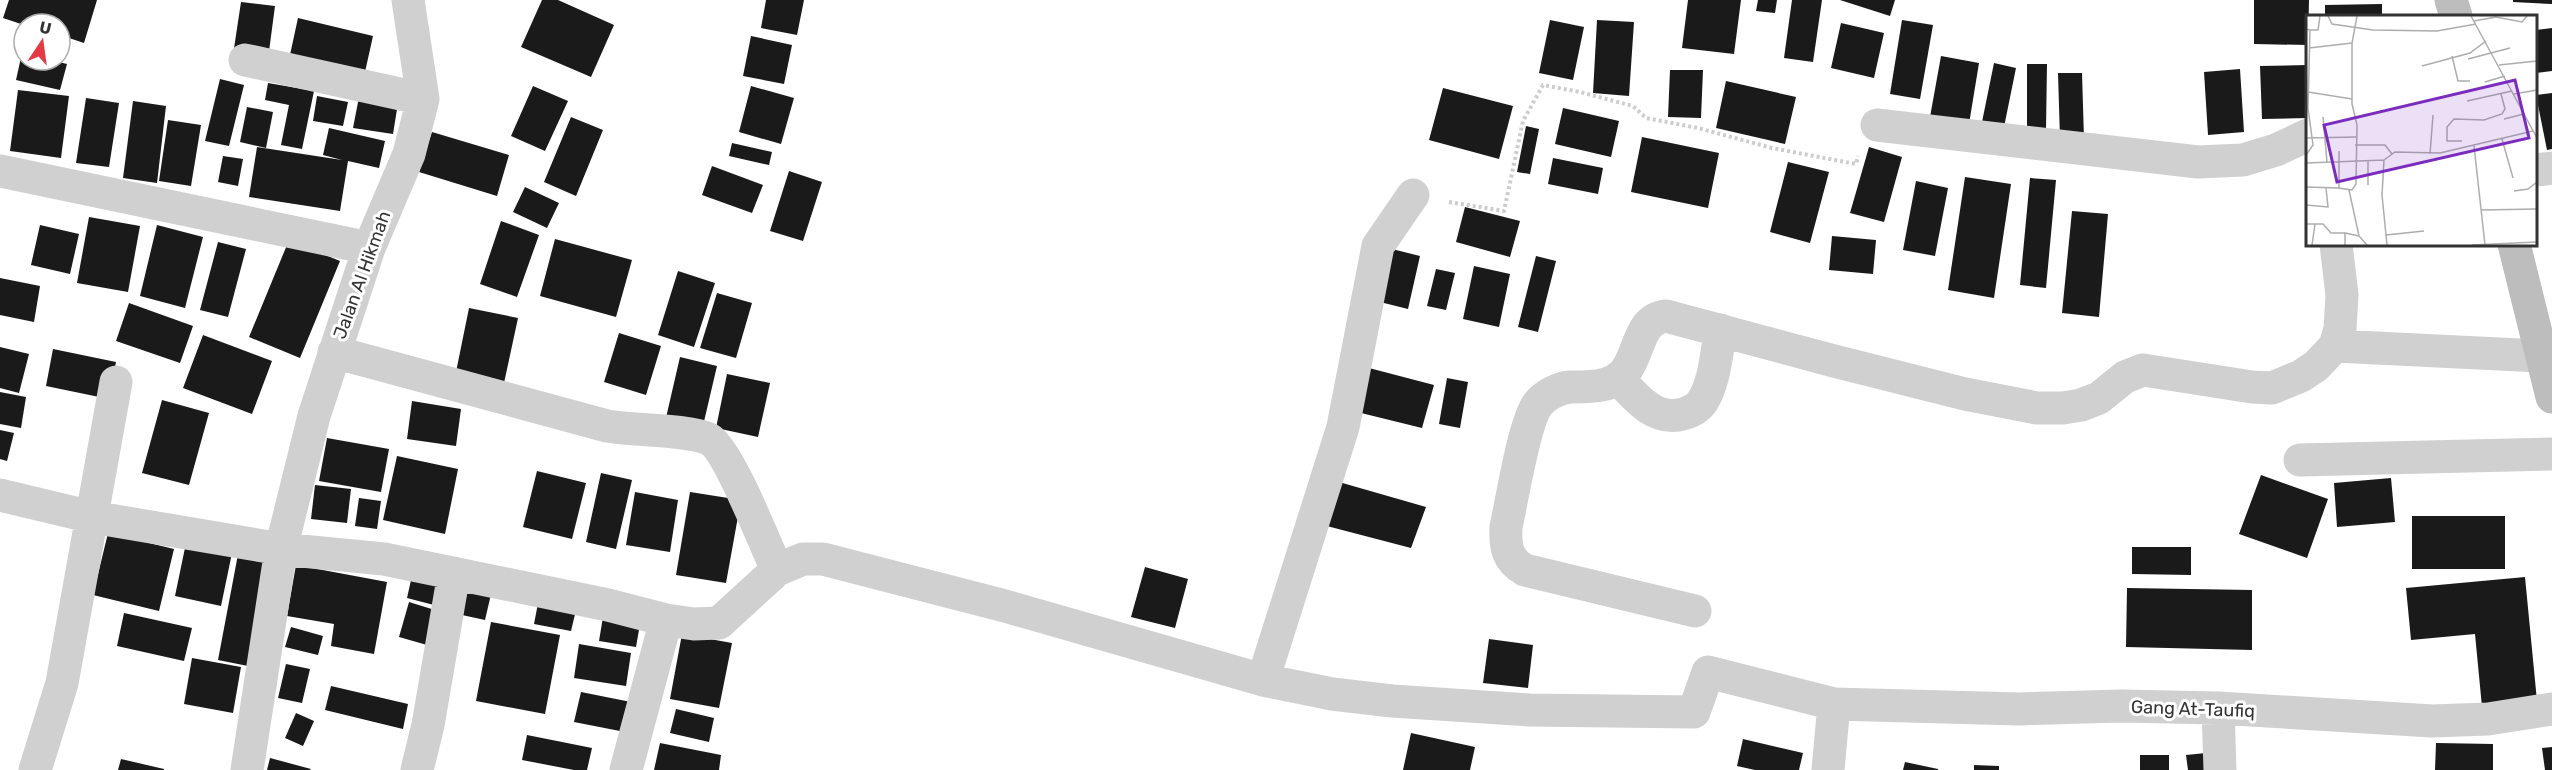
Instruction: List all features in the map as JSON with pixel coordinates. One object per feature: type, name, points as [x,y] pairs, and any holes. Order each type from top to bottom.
[{"type":"main road","points":[[2451,0],[2456,15]]},
{"type":"main road","points":[[2514,246],[2552,397]]},
{"type":"street","name":"Jalan Al Hikmah","points":[[248,770],[281,549],[314,416],[369,248],[409,154],[423,99],[408,0]]},
{"type":"street","points":[[245,60],[423,99]]},
{"type":"street","points":[[1877,125],[2198,162],[2243,160],[2276,150],[2306,135]]},
{"type":"street","points":[[2537,170],[2552,168]]},
{"type":"street","points":[[0,171],[369,248]]},
{"type":"street","points":[[0,495],[92,517],[281,549],[384,559],[666,620],[694,624],[719,623],[777,570],[803,559],[823,559],[1263,680],[1343,427],[1378,246],[1413,195]]},
{"type":"street","points":[[1695,610],[1525,570],[1515,564],[1508,553],[1506,527],[1533,412],[1539,402],[1566,387],[1590,387],[1610,383],[1618,378],[1631,362],[1647,326],[1658,317],[1666,316],[1965,394],[2046,408],[2080,405],[2099,398],[2125,377],[2143,370],[2272,388],[2301,376],[2316,366],[2338,338],[2342,296],[2336,246]]},
{"type":"street","points":[[1618,378],[1642,404],[1654,411],[1677,416],[1691,412],[1702,402],[1711,380],[1720,330]]},
{"type":"street","points":[[2338,338],[2538,345]]},
{"type":"street","points":[[334,352],[607,426],[627,430],[675,433],[710,440],[724,456],[777,570]]},
{"type":"street","points":[[35,770],[62,683],[116,381]]},
{"type":"street","points":[[2300,460],[2552,454]]},
{"type":"street","points":[[417,770],[428,725],[454,573]]},
{"type":"street","points":[[626,770],[666,620]]},
{"type":"street","name":"Gang At-Taufiq","points":[[1263,680],[1332,694],[1392,701],[1529,710],[1694,712],[1708,672],[1834,704],[2019,709],[2121,706],[2218,708],[2432,721],[2488,719],[2552,709]]},
{"type":"street","points":[[1827,770],[1834,704]]},
{"type":"street","points":[[2218,708],[2220,770]]},
{"type":"path","points":[[1413,195],[1504,211],[1523,121],[1543,85],[1633,106],[1646,118],[1856,164],[1865,121],[1877,125]]},
{"type":"building","points":[[9,0],[97,0],[84,43],[72,39],[72,12],[12,12],[12,21],[3,18]]},
{"type":"building","points":[[542,0],[558,0],[614,25],[591,77],[521,47]]},
{"type":"building","points":[[766,0],[804,0],[797,35],[761,28]]},
{"type":"building","points":[[1688,0],[1741,0],[1734,54],[1682,48]]},
{"type":"building","points":[[1758,0],[1777,0],[1775,13],[1756,11]]},
{"type":"building","points":[[1792,0],[1822,0],[1813,62],[1784,58]]},
{"type":"building","points":[[1840,0],[1895,0],[1890,16]]},
{"type":"building","points":[[2254,0],[2309,0],[2309,15],[2306,15],[2306,45],[2254,44]]},
{"type":"building","points":[[2513,0],[2552,0],[2552,4],[2513,2]]},
{"type":"building","points":[[241,2],[275,6],[268,59],[233,55]]},
{"type":"building","points":[[2382,4],[2382,15],[2325,15],[2325,5]]},
{"type":"building","points":[[298,18],[373,36],[363,81],[288,64]]},
{"type":"building","points":[[1550,20],[1584,27],[1573,80],[1539,73]]},
{"type":"building","points":[[1597,20],[1634,22],[1629,96],[1593,93]]},
{"type":"building","points":[[1902,20],[1933,25],[1920,99],[1890,94]]},
{"type":"building","points":[[1841,23],[1884,33],[1874,78],[1831,68]]},
{"type":"building","points":[[2552,28],[2552,71],[2537,73],[2537,30]]},
{"type":"building","points":[[751,36],[792,45],[784,84],[743,76]]},
{"type":"building","points":[[1941,56],[1979,63],[1969,124],[1930,117]]},
{"type":"building","points":[[1994,63],[2016,68],[2004,127],[1982,122]]},
{"type":"building","points":[[2027,64],[2047,64],[2046,129],[2027,128]]},
{"type":"building","points":[[2306,65],[2306,118],[2262,119],[2260,66]]},
{"type":"building","points":[[2240,69],[2244,132],[2208,135],[2204,72]]},
{"type":"building","points":[[1670,70],[1703,70],[1701,118],[1668,117]]},
{"type":"building","points":[[18,72],[65,72],[60,90],[16,80]]},
{"type":"building","points":[[2058,73],[2082,73],[2084,139],[2060,139]]},
{"type":"building","points":[[220,79],[244,85],[229,146],[205,141]]},
{"type":"building","points":[[1726,81],[1796,97],[1785,144],[1716,128]]},
{"type":"building","points":[[268,83],[314,91],[302,149],[281,145],[289,105],[265,100]]},
{"type":"building","points":[[533,86],[568,101],[545,151],[511,136]]},
{"type":"building","points":[[751,86],[794,98],[781,144],[739,132]]},
{"type":"building","points":[[1443,88],[1513,106],[1499,159],[1429,140]]},
{"type":"building","points":[[18,90],[69,96],[61,158],[10,151]]},
{"type":"building","points":[[2552,93],[2552,149],[2547,150],[2537,95]]},
{"type":"building","points":[[317,96],[348,102],[343,126],[313,121]]},
{"type":"building","points":[[359,97],[398,103],[393,134],[353,128]]},
{"type":"building","points":[[86,98],[119,103],[109,167],[76,163]]},
{"type":"building","points":[[133,101],[166,106],[157,183],[123,178]]},
{"type":"building","points":[[247,107],[273,112],[266,148],[240,142]]},
{"type":"building","points":[[1563,108],[1619,121],[1611,157],[1555,144]]},
{"type":"building","points":[[571,117],[603,130],[576,196],[544,182]]},
{"type":"building","points":[[168,120],[201,125],[191,186],[159,181]]},
{"type":"building","points":[[1526,126],[1539,129],[1530,174],[1517,172]]},
{"type":"building","points":[[329,128],[385,141],[379,168],[348,161],[340,211],[249,197],[257,147],[342,160],[323,155]]},
{"type":"building","points":[[432,132],[509,155],[497,196],[419,172]]},
{"type":"building","points":[[1642,137],[1719,153],[1708,208],[1631,192]]},
{"type":"building","points":[[732,143],[772,152],[769,165],[729,156]]},
{"type":"building","points":[[1869,147],[1902,157],[1884,222],[1850,213]]},
{"type":"building","points":[[223,156],[243,159],[238,186],[218,182]]},
{"type":"building","points":[[1553,158],[1603,168],[1598,194],[1548,184]]},
{"type":"building","points":[[1788,162],[1829,172],[1810,243],[1770,232]]},
{"type":"building","points":[[712,166],[763,185],[752,213],[702,195]]},
{"type":"building","points":[[789,171],[822,182],[803,241],[770,231]]},
{"type":"building","points":[[1965,177],[2011,184],[1994,298],[1948,290]]},
{"type":"building","points":[[2030,178],[2056,180],[2046,288],[2020,285]]},
{"type":"building","points":[[1916,181],[1948,188],[1935,256],[1903,250]]},
{"type":"building","points":[[525,187],[559,203],[547,228],[513,212]]},
{"type":"building","points":[[1465,207],[1520,221],[1510,257],[1456,242]]},
{"type":"building","points":[[2072,211],[2108,214],[2099,317],[2062,313]]},
{"type":"building","points":[[89,217],[140,226],[128,292],[77,283]]},
{"type":"building","points":[[501,221],[539,235],[517,297],[480,284]]},
{"type":"building","points":[[40,225],[79,234],[70,274],[31,265]]},
{"type":"building","points":[[157,225],[203,237],[185,308],[140,296]]},
{"type":"building","points":[[1832,236],[1876,240],[1873,274],[1829,270]]},
{"type":"building","points":[[555,239],[632,260],[616,317],[540,296]]},
{"type":"building","points":[[289,240],[340,261],[300,358],[249,337]]},
{"type":"building","points":[[218,242],[246,249],[228,317],[200,310]]},
{"type":"building","points":[[1384,247],[1420,256],[1408,309],[1372,300]]},
{"type":"building","points":[[1536,256],[1556,261],[1538,332],[1518,327]]},
{"type":"building","points":[[1474,266],[1510,274],[1499,327],[1463,319]]},
{"type":"building","points":[[1436,269],[1455,273],[1446,310],[1427,306]]},
{"type":"building","points":[[678,271],[715,283],[694,347],[658,335]]},
{"type":"building","points":[[0,278],[40,286],[34,322],[0,315]]},
{"type":"building","points":[[717,293],[752,303],[736,358],[700,348]]},
{"type":"building","points":[[129,303],[193,326],[180,363],[116,341]]},
{"type":"building","points":[[469,308],[518,318],[504,383],[456,372]]},
{"type":"building","points":[[619,333],[661,346],[646,395],[604,382]]},
{"type":"building","points":[[203,335],[272,361],[252,414],[183,388]]},
{"type":"building","points":[[0,347],[29,354],[19,393],[0,388]]},
{"type":"building","points":[[53,349],[116,362],[109,399],[46,386]]},
{"type":"building","points":[[680,357],[717,366],[702,430],[665,422]]},
{"type":"building","points":[[1369,368],[1434,385],[1422,428],[1357,412]]},
{"type":"building","points":[[727,374],[770,383],[758,437],[716,428]]},
{"type":"building","points":[[1447,378],[1468,382],[1460,428],[1439,424]]},
{"type":"building","points":[[0,392],[26,397],[21,428],[0,424]]},
{"type":"building","points":[[162,400],[209,413],[189,485],[142,473]]},
{"type":"building","points":[[412,401],[461,409],[456,446],[407,439]]},
{"type":"building","points":[[0,430],[14,433],[7,461],[0,459]]},
{"type":"building","points":[[327,438],[389,449],[381,492],[319,481]]},
{"type":"building","points":[[397,456],[458,469],[445,534],[383,520]]},
{"type":"building","points":[[537,471],[586,483],[572,539],[523,527]]},
{"type":"building","points":[[601,473],[632,480],[616,549],[586,542]]},
{"type":"building","points":[[2261,475],[2328,499],[2307,558],[2239,534]]},
{"type":"building","points":[[2391,478],[2395,522],[2337,527],[2334,483]]},
{"type":"building","points":[[1332,480],[1426,507],[1411,548],[1323,525]]},
{"type":"building","points":[[315,485],[351,489],[347,523],[311,519]]},
{"type":"building","points":[[635,492],[678,500],[670,552],[626,545]]},
{"type":"building","points":[[690,492],[741,500],[726,583],[676,575]]},
{"type":"building","points":[[359,498],[381,501],[377,529],[355,526]]},
{"type":"building","points":[[2412,516],[2505,516],[2505,569],[2412,569]]},
{"type":"building","points":[[108,533],[174,549],[159,611],[93,595]]},
{"type":"building","points":[[186,543],[232,553],[221,606],[175,596]]},
{"type":"building","points":[[2132,547],[2191,547],[2191,575],[2132,574]]},
{"type":"building","points":[[239,549],[269,554],[248,666],[218,660]]},
{"type":"building","points":[[296,565],[387,582],[374,654],[331,646],[334,624],[287,616]]},
{"type":"building","points":[[1145,567],[1188,579],[1175,628],[1131,617]]},
{"type":"building","points":[[413,571],[440,577],[434,605],[407,598]]},
{"type":"building","points":[[2525,577],[2537,701],[2482,707],[2475,634],[2411,640],[2406,588]]},
{"type":"building","points":[[469,585],[492,590],[485,620],[462,615]]},
{"type":"building","points":[[2127,588],[2252,590],[2252,650],[2126,647]]},
{"type":"building","points":[[539,598],[577,606],[571,631],[534,624]]},
{"type":"building","points":[[409,602],[438,611],[427,645],[399,637]]},
{"type":"building","points":[[124,613],[192,628],[184,661],[117,646]]},
{"type":"building","points":[[603,617],[640,624],[636,647],[599,641]]},
{"type":"building","points":[[491,622],[560,635],[545,714],[476,701]]},
{"type":"building","points":[[291,627],[323,636],[318,655],[285,647]]},
{"type":"building","points":[[682,634],[732,643],[719,708],[670,699]]},
{"type":"building","points":[[1489,639],[1533,645],[1528,688],[1483,683]]},
{"type":"building","points":[[579,644],[631,653],[626,686],[574,678]]},
{"type":"building","points":[[192,658],[241,667],[233,713],[184,704]]},
{"type":"building","points":[[286,664],[310,669],[302,703],[278,698]]},
{"type":"building","points":[[331,686],[408,704],[403,729],[325,710]]},
{"type":"building","points":[[581,692],[631,702],[625,732],[574,722]]},
{"type":"building","points":[[676,709],[714,718],[709,742],[670,733]]},
{"type":"building","points":[[296,713],[314,721],[303,746],[285,738]]},
{"type":"building","points":[[1411,733],[1475,747],[1470,770],[1403,770]]},
{"type":"building","points":[[527,735],[592,748],[587,770],[574,770],[522,760]]},
{"type":"building","points":[[1743,739],[1803,753],[1799,770],[1755,770],[1737,766]]},
{"type":"building","points":[[660,743],[721,755],[719,770],[654,770]]},
{"type":"building","points":[[2436,743],[2493,744],[2493,770],[2435,770]]},
{"type":"building","points":[[2552,747],[2552,770],[2545,770],[2542,748]]},
{"type":"building","points":[[2216,752],[2218,770],[2188,770],[2186,755]]},
{"type":"building","points":[[2140,755],[2169,755],[2169,770],[2140,770]]},
{"type":"building","points":[[270,758],[311,769],[267,770]]},
{"type":"building","points":[[121,759],[164,769],[164,770],[118,770]]},
{"type":"building","points":[[1905,762],[1938,769],[1938,770],[1903,770]]},
{"type":"building","points":[[1974,765],[1999,766],[1999,770],[1974,770]]}]
